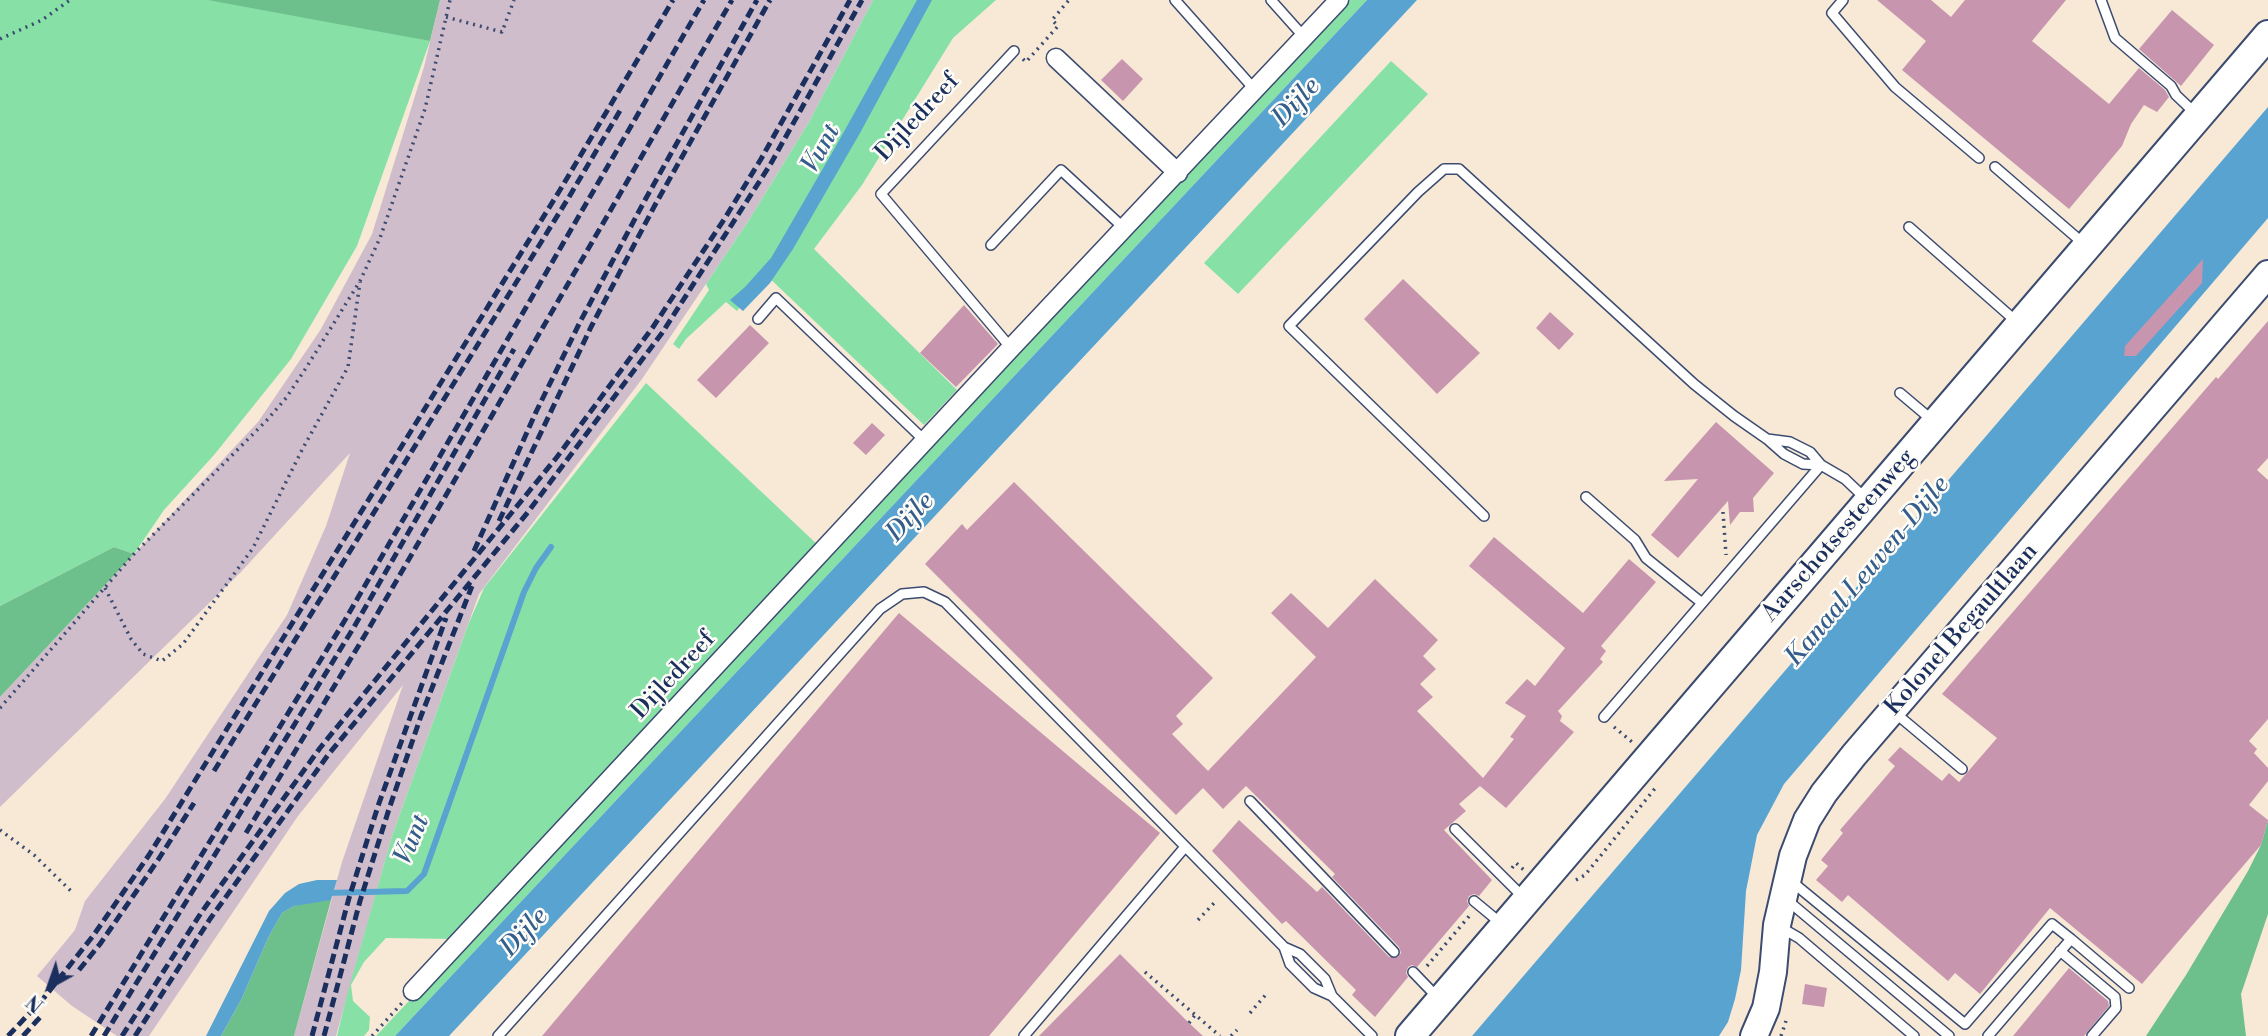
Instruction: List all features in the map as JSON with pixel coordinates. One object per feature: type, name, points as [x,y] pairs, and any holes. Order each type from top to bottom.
[{"type":"main road","name":"Aarschotsesteenweg","points":[[1410,1036],[2268,36]]},
{"type":"street","name":"Dijledreef","points":[[413,991],[1339,0]]},
{"type":"street","points":[[1056,58],[1178,173]]},
{"type":"street","name":"Kolonel Begaultlaan","points":[[1754,1036],[1766,1008],[1785,887],[1807,820],[1824,793],[1892,710],[2268,274]]},
{"type":"lane","points":[[1175,0],[1255,90]]},
{"type":"lane","points":[[1271,0],[1304,37]]},
{"type":"lane","points":[[1843,0],[1832,13],[1895,87],[1979,158]]},
{"type":"lane","points":[[2101,0],[2115,38],[2171,86],[2199,116]]},
{"type":"lane","name":"Dijledreef","points":[[1011,348],[881,194],[1014,51]]},
{"type":"lane","points":[[1995,167],[2087,247]]},
{"type":"lane","points":[[1484,516],[1289,326],[1418,192],[1444,170],[1460,169],[1694,384],[1734,416],[1767,439],[1790,442],[1810,452],[1821,465],[1845,480],[1868,502]]},
{"type":"lane","points":[[991,245],[1062,170],[1125,229]]},
{"type":"lane","points":[[1909,227],[2020,325]]},
{"type":"lane","points":[[758,318],[776,298],[925,441]]},
{"type":"lane","points":[[1900,393],[1936,423]]},
{"type":"lane","points":[[1604,717],[1821,465]]},
{"type":"lane","points":[[1586,497],[1635,540],[1646,558],[1702,603]]},
{"type":"lane","points":[[498,1036],[880,609],[902,594],[924,592],[945,602],[1284,947],[1300,954],[1325,979],[1332,996]]},
{"type":"lane","points":[[1892,710],[1962,769]]},
{"type":"lane","points":[[1250,801],[1394,952]]},
{"type":"lane","points":[[1455,829],[1526,900]]},
{"type":"lane","points":[[1024,1036],[1185,847]]},
{"type":"lane","points":[[1785,887],[1965,1024],[2052,924],[2129,988]]},
{"type":"lane","points":[[1785,887],[1800,909],[1949,1036]]},
{"type":"lane","points":[[1474,901],[1504,926]]},
{"type":"lane","points":[[1777,925],[1799,938],[1914,1036]]},
{"type":"lane","points":[[1988,1036],[2071,939]]},
{"type":"lane","points":[[1284,947],[1290,964],[1314,988],[1332,996],[1372,1036]]},
{"type":"lane","points":[[2060,951],[2115,998],[2116,1008],[2092,1036]]},
{"type":"lane","points":[[1413,972],[1441,1000]]},
{"type":"path","points":[[0,39],[42,20],[70,0]]},
{"type":"path","points":[[0,708],[134,554],[286,398],[360,281],[380,238],[425,109],[450,0]]},
{"type":"path","points":[[446,17],[502,32],[514,0]]},
{"type":"path","points":[[1014,51],[1026,62],[1058,26],[1052,20],[1069,0]]},
{"type":"path","points":[[105,587],[131,639],[143,654],[162,662],[183,644],[253,548],[303,448],[348,367],[360,281]]},
{"type":"path","points":[[1723,512],[1727,574]]},
{"type":"path","points":[[1604,717],[1634,744]]},
{"type":"path","points":[[0,830],[34,855],[73,893]]},
{"type":"path","points":[[1198,920],[1216,901]]},
{"type":"path","points":[[1424,971],[1472,913],[1474,915]]},
{"type":"path","points":[[1145,972],[1220,1036]]},
{"type":"path","points":[[372,1036],[413,991]]},
{"type":"path","points":[[1250,1013],[1268,992]]},
{"type":"path","points":[[1781,1036],[1788,1012]]},
{"type":"path","points":[[1189,1023],[1195,1015]]},
{"type":"path","points":[[1231,1036],[1237,1030]]},
{"type":"shaded area","points":[[440,0],[873,0],[809,122],[749,220],[642,379],[479,594],[392,836],[336,1036],[294,1036],[342,862],[403,685],[298,816],[149,1036],[117,1036],[72,1006],[37,976],[75,930],[85,901],[165,799],[287,615],[326,526],[350,453],[241,572],[0,807],[0,697],[258,422],[321,329],[372,234],[424,67]]},
{"type":"green space","points":[[0,0],[236,0],[430,41],[357,246],[291,359],[214,455],[164,510],[134,554],[114,547],[0,606]]},
{"type":"green space","points":[[208,0],[440,0],[430,41]]},
{"type":"green space","points":[[873,0],[996,0],[953,38],[862,185],[814,249],[957,390],[924,425],[765,274],[737,311],[726,302],[686,339],[679,349],[673,344],[709,290],[706,284],[809,122]]},
{"type":"green space","points":[[1350,0],[1367,0],[395,1036],[376,1036]]},
{"type":"green space","points":[[1391,61],[1428,94],[1238,294],[1204,263]]},
{"type":"green space","points":[[646,383],[820,547],[457,930],[452,939],[386,938],[364,962],[351,985],[353,1001],[370,1017],[369,1030],[364,1036],[337,1036],[347,995],[392,836],[468,625],[484,588]]},
{"type":"green space","points":[[114,547],[134,554],[0,697],[0,606]]},
{"type":"green space","points":[[2268,820],[2268,914],[2241,994],[2246,1036],[2146,1036],[2248,871],[2261,845]]},
{"type":"green space","points":[[331,900],[294,1036],[221,1036],[282,913],[294,906]]},
{"type":"water","points":[[917,0],[932,0],[860,133],[793,249],[770,283],[743,311],[730,300],[771,258]]},
{"type":"water","name":"Dijle","points":[[1367,0],[1417,0],[449,1036],[395,1036]]},
{"type":"water","points":[[2268,107],[2268,218],[1784,784],[1757,835],[1746,891],[1741,970],[1728,1022],[1719,1036],[1472,1036]]},
{"type":"water","points":[[337,880],[331,900],[294,906],[282,913],[221,1036],[206,1036],[269,911],[285,893],[299,884]]},
{"type":"building","points":[[1877,0],[1931,0],[1951,17],[1965,0],[2066,0],[2032,41],[2109,104],[2139,68],[2165,90],[2169,97],[2157,112],[2144,105],[2131,124],[2122,146],[2069,209],[1902,70],[1926,41]]},
{"type":"building","points":[[2172,10],[2214,45],[2181,86],[2139,49]]},
{"type":"building","points":[[1122,59],[1143,79],[1123,101],[1101,80]]},
{"type":"building","points":[[2203,259],[2202,283],[2136,356],[2124,356],[2125,346]]},
{"type":"building","points":[[1403,279],[1480,353],[1437,394],[1364,319]]},
{"type":"building","points":[[964,305],[998,344],[956,387],[920,353]]},
{"type":"building","points":[[1550,312],[1574,334],[1559,350],[1536,328]]},
{"type":"building","points":[[2268,321],[2268,458],[2257,470],[2268,480],[2268,719],[2249,741],[2257,749],[2254,753],[2268,768],[2268,781],[2249,805],[2268,820],[2261,845],[2142,984],[2050,908],[1980,994],[1955,973],[1948,981],[1848,895],[1842,902],[1816,880],[1828,866],[1821,860],[1843,833],[1840,830],[1895,766],[1888,760],[1900,747],[1942,781],[1949,773],[1959,782],[1997,738],[1942,694],[2216,377],[2218,379]]},
{"type":"building","points":[[750,325],[769,343],[716,398],[697,380]]},
{"type":"building","points":[[1716,422],[1774,473],[1753,498],[1754,512],[1740,512],[1730,525],[1728,501],[1678,558],[1651,535],[1698,479],[1664,481]]},
{"type":"building","points":[[872,423],[885,435],[866,455],[853,443]]},
{"type":"building","points":[[1014,482],[1213,678],[1176,716],[1183,724],[1172,734],[1208,771],[1316,657],[1271,613],[1291,593],[1328,628],[1375,579],[1438,640],[1423,656],[1436,669],[1420,684],[1433,697],[1417,711],[1483,778],[1514,739],[1510,737],[1526,716],[1505,703],[1527,679],[1535,686],[1565,648],[1469,566],[1494,537],[1583,613],[1629,559],[1656,582],[1601,646],[1606,651],[1600,659],[1603,662],[1558,711],[1562,716],[1560,721],[1574,732],[1506,808],[1480,786],[1459,804],[1466,811],[1444,830],[1492,880],[1479,896],[1469,896],[1469,906],[1417,967],[1408,967],[1408,977],[1375,1017],[1352,995],[1356,990],[1286,921],[1282,924],[1212,851],[1239,820],[1317,892],[1322,887],[1389,957],[1398,957],[1401,953],[1399,947],[1332,877],[1335,874],[1246,786],[1223,809],[1203,788],[1176,815],[925,564],[962,524],[967,530]]},
{"type":"building","points":[[899,613],[1160,833],[989,1036],[542,1036]]},
{"type":"building","points":[[1120,954],[1189,1023],[1203,1036],[1039,1036]]},
{"type":"building","points":[[2069,968],[2108,1001],[2109,1006],[2084,1036],[2013,1036]]},
{"type":"building","points":[[1805,984],[1827,988],[1824,1007],[1802,1004]]},
{"type":"waterway","name":"Vunt","points":[[326,893],[407,891],[424,874],[524,592],[551,547]]},
{"type":"railway","points":[[8,1036],[43,999],[93,936],[149,855],[560,190],[673,0]]},
{"type":"railway","points":[[91,1036],[345,620],[704,0]]},
{"type":"railway","points":[[246,833],[368,630],[732,0]]},
{"type":"railway","points":[[474,551],[536,412],[580,322],[757,0]]},
{"type":"railway","points":[[499,521],[591,327],[655,205],[770,0]]},
{"type":"railway","points":[[122,1036],[201,913],[320,748],[557,457],[653,327],[761,159],[850,0]]},
{"type":"railway","points":[[135,1036],[210,919],[328,755],[528,512],[662,333],[770,165],[862,0]]},
{"type":"railway","points":[[214,771],[621,109]]},
{"type":"railway","points":[[104,1036],[354,627],[514,349]]},
{"type":"railway","points":[[324,1036],[360,901],[389,809],[421,716],[472,586]]},
{"type":"railway","points":[[312,1036],[349,898],[378,806],[446,618]]},
{"type":"railway","points":[[79,970],[158,860],[194,803]]},
{"type":"railway","points":[[23,1036],[43,1014]]},
{"type":"water label","name":"Kanaal Leuven-Dijle","points":[[1868,572]]}]
